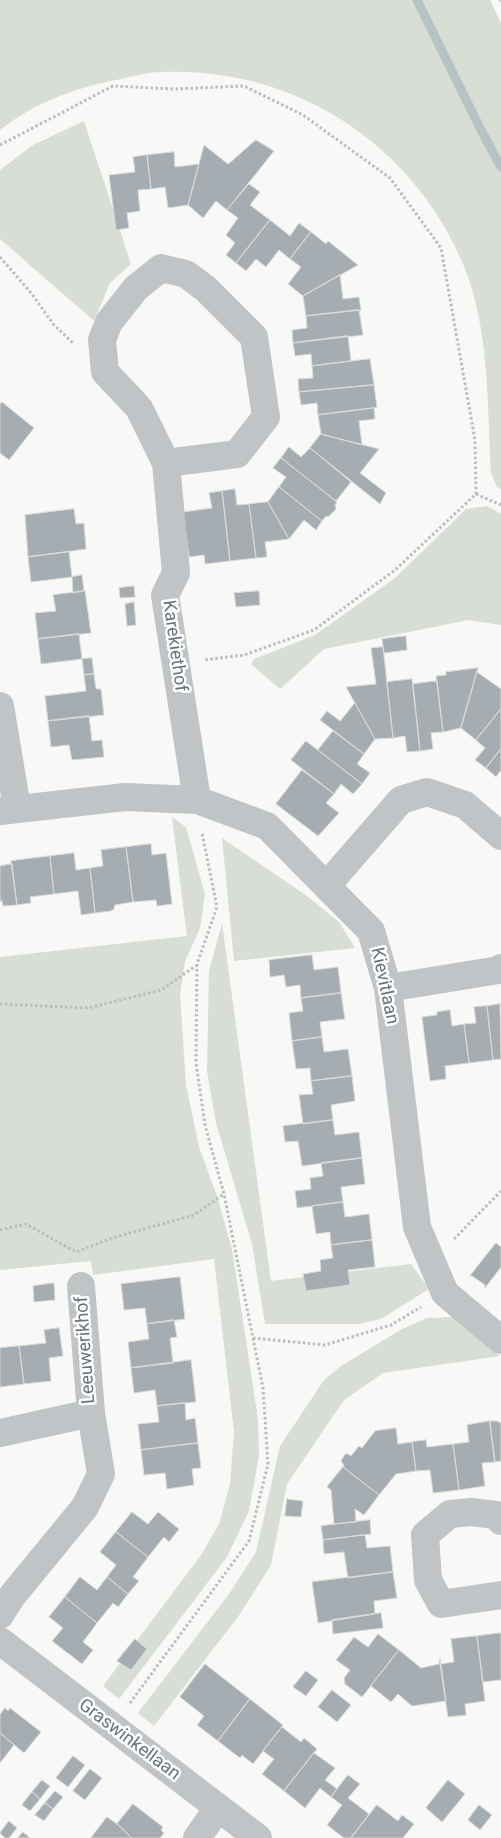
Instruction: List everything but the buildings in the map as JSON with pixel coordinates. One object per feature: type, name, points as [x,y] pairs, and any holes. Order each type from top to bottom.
[{"type":"street","points":[[105,372],[102,340],[109,322],[136,288],[161,268],[186,274],[206,289],[254,337],[266,417],[237,454],[166,463]]},
{"type":"street","name":"Karekiethof","points":[[105,372],[138,408],[166,463],[176,573],[165,595],[197,800]]},
{"type":"street","points":[[0,706],[8,810]]},
{"type":"street","points":[[327,886],[401,800],[427,792],[465,805],[501,836]]},
{"type":"street","name":"Kievitlaan","points":[[8,810],[125,797],[197,800],[267,826],[372,931],[388,988],[417,1227],[446,1293],[501,1340]]},
{"type":"street","points":[[388,988],[499,970],[501,968]]},
{"type":"street","name":"Leeuwerikhof","points":[[4,1599],[85,1507],[101,1474],[91,1413],[81,1286]]},
{"type":"street","name":"Leeuwerikhof","points":[[0,1433],[91,1413]]},
{"type":"street","points":[[501,1521],[496,1515],[471,1512],[450,1514],[425,1535],[428,1580],[441,1604],[501,1594]]},
{"type":"street","name":"Graswinkellaan","points":[[0,1641],[258,1838]]},
{"type":"street","points":[[197,1838],[218,1808]]},
{"type":"path","points":[[0,145],[113,86],[173,90],[244,86],[303,115],[390,178],[440,248],[475,440],[476,494],[395,570],[314,630],[244,655],[176,663]]},
{"type":"path","points":[[0,257],[32,294],[54,325],[105,372]]},
{"type":"path","points":[[476,494],[501,505]]},
{"type":"path","points":[[112,1727],[249,1541],[268,1464],[263,1388],[224,1194],[204,1125],[196,1063],[197,964],[217,906],[197,800]]},
{"type":"path","points":[[0,1004],[88,1008],[161,990],[197,964]]},
{"type":"path","points":[[432,1261],[501,1191]]},
{"type":"path","points":[[0,1230],[26,1224],[76,1252],[112,1238],[194,1215],[224,1194]]},
{"type":"path","points":[[253,1338],[326,1345],[391,1325],[446,1293]]},
{"type":"shaded area","points":[[0,0],[490,0],[501,23],[501,489],[497,487],[491,473],[486,367],[483,341],[472,289],[463,264],[444,226],[420,191],[392,160],[360,133],[325,110],[286,92],[246,80],[203,73],[156,72],[69,92],[41,104],[0,130]]},
{"type":"shaded area","points":[[84,121],[131,264],[110,283],[94,321],[0,239],[0,170],[33,145]]},
{"type":"shaded area","points":[[487,506],[501,514],[501,625],[468,620],[324,649],[280,689],[251,664],[254,659],[315,635],[395,578],[466,509]]},
{"type":"shaded area","points":[[172,817],[186,827],[205,894],[200,928],[185,961],[180,995],[186,1085],[199,1147],[218,1199],[232,1249],[258,1419],[259,1456],[249,1511],[227,1557],[119,1699],[103,1686],[201,1555],[219,1524],[230,1484],[234,1432],[214,1259],[93,1275],[91,1261],[0,1270],[0,957],[187,936]]},
{"type":"shaded area","points":[[222,838],[307,896],[339,922],[355,948],[234,961]]},
{"type":"shaded area","points":[[222,923],[271,1281],[411,1264],[429,1289],[381,1319],[358,1324],[265,1324],[252,1244],[216,1123],[207,1071],[209,971]]},
{"type":"shaded area","points":[[453,1317],[500,1356],[383,1373],[344,1400],[287,1484],[271,1565],[240,1614],[154,1726],[138,1713],[229,1594],[256,1552],[280,1446],[324,1380],[341,1366],[402,1329],[427,1318]]},
{"type":"waterway","points":[[417,0],[501,167]]}]
